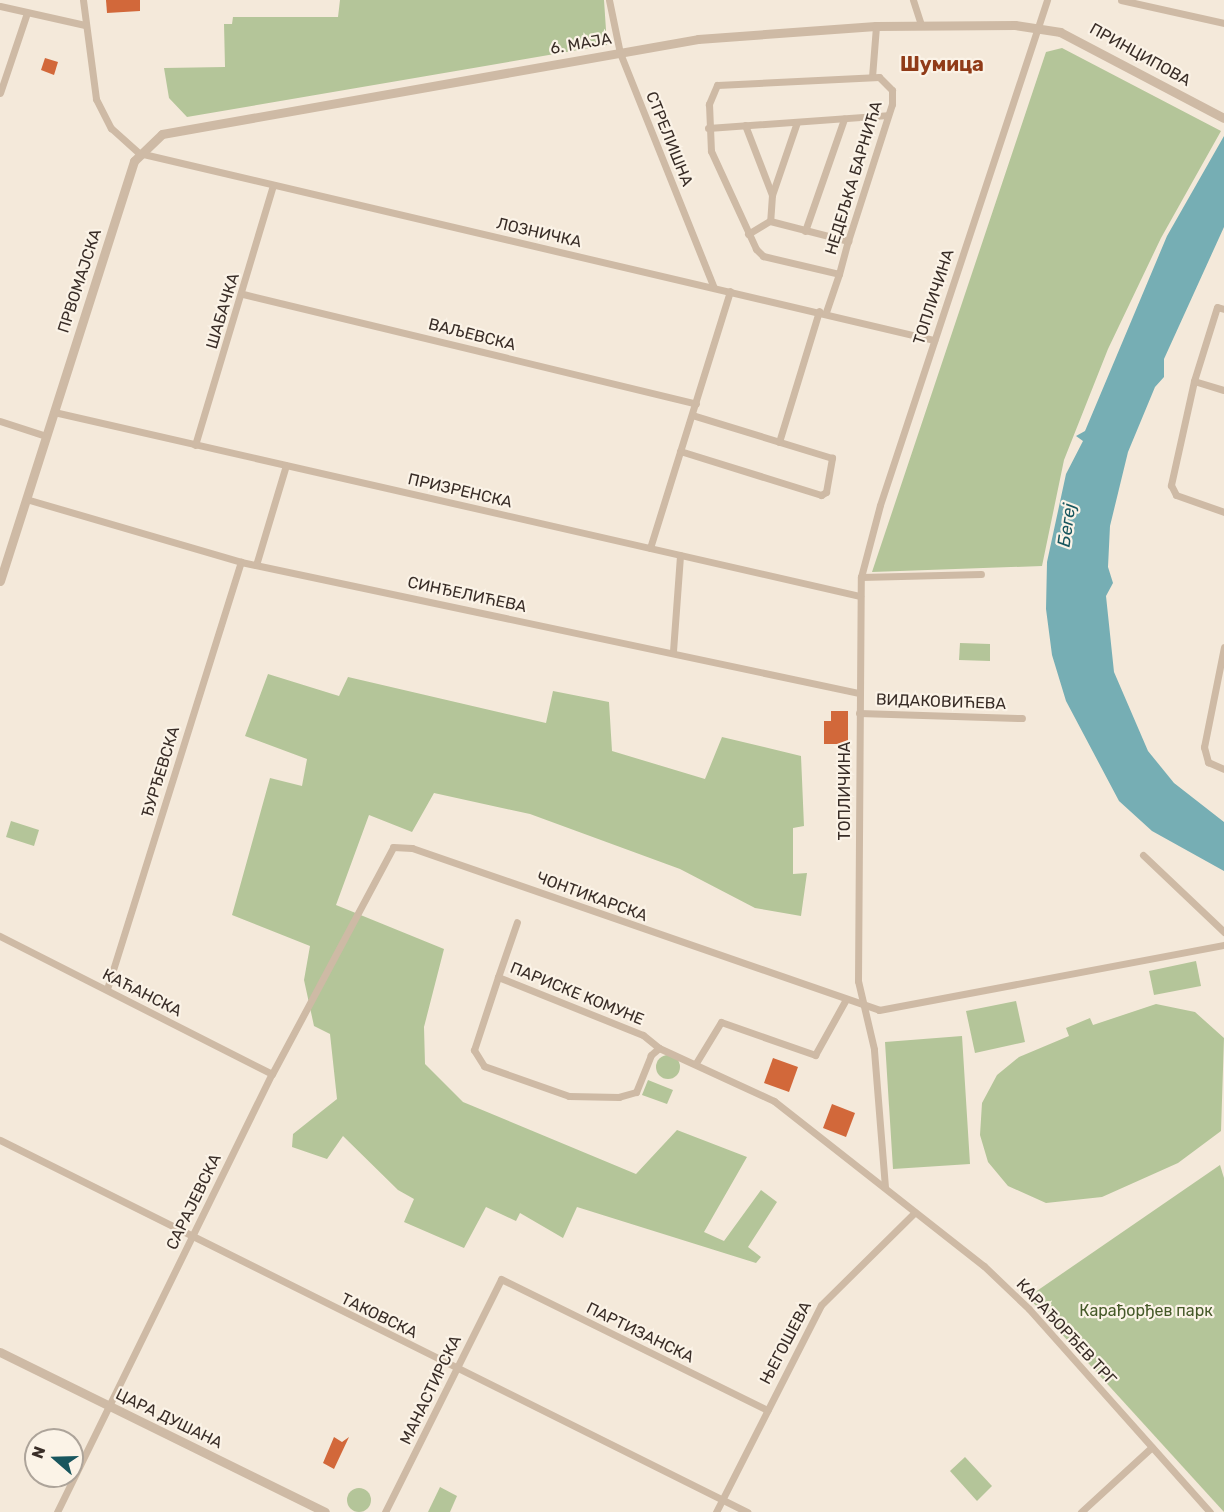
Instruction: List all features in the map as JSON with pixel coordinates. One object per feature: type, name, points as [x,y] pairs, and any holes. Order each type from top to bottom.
[{"type":"street","points":[[83,0],[91,82],[101,113],[121,140],[139,153]]},
{"type":"street","name":"СТРЕЛИШНА","points":[[609,0],[620,53],[713,286]]},
{"type":"street","points":[[913,0],[921,25]]},
{"type":"street","name":"ТОПЛИЧИНА","points":[[862,1005],[858,981],[861,577],[934,340],[1047,0]]},
{"type":"street","points":[[1121,0],[1224,23]]},
{"type":"street","points":[[0,6],[85,26]]},
{"type":"street","points":[[0,93],[27,12]]},
{"type":"street","name":"6. МАЈА","points":[[139,153],[156,137],[189,127],[698,39],[876,26],[1039,27]]},
{"type":"street","name":"НЕДЕЉКА БАРНИЋА","points":[[779,442],[838,274],[888,115],[892,90],[882,78],[872,77],[876,26]]},
{"type":"street","name":"ПРИНЦИПОВА","points":[[1039,27],[1088,43],[1224,118]]},
{"type":"street","points":[[838,274],[763,256],[748,234],[711,151],[708,128],[710,99],[722,83],[872,77]]},
{"type":"street","points":[[708,128],[888,115]]},
{"type":"street","points":[[805,231],[844,118]]},
{"type":"street","points":[[770,220],[772,195],[796,122]]},
{"type":"street","points":[[745,125],[772,195]]},
{"type":"street","name":"ЛОЗНИЧКА","points":[[139,153],[713,286],[934,340]]},
{"type":"street","name":"ПРВОМАЈСКА","points":[[0,581],[139,153]]},
{"type":"street","name":"ШАБАЧКА","points":[[195,445],[243,294],[273,185]]},
{"type":"street","points":[[748,234],[770,220],[848,241]]},
{"type":"street","points":[[650,548],[730,291]]},
{"type":"street","name":"ВАЉЕВСКА","points":[[243,294],[696,404]]},
{"type":"street","points":[[1224,309],[1217,307],[1194,381],[1172,480],[1176,495],[1224,512]]},
{"type":"street","points":[[1194,381],[1224,390]]},
{"type":"street","name":"ПРИЗРЕНСКА","points":[[54,412],[860,596]]},
{"type":"street","points":[[680,451],[821,495],[826,492],[832,458],[692,415]]},
{"type":"street","points":[[0,421],[46,436]]},
{"type":"street","points":[[256,565],[286,465]]},
{"type":"street","name":"СИНЂЕЛИЋЕВА","points":[[26,499],[241,562],[673,651],[859,693]]},
{"type":"street","points":[[673,651],[680,555]]},
{"type":"street","name":"ЂУРЂЕВСКА","points":[[106,989],[241,562]]},
{"type":"street","points":[[861,577],[981,574]]},
{"type":"street","points":[[1224,647],[1204,747],[1208,762],[1224,768]]},
{"type":"street","name":"ВИДАКОВИЋЕВА","points":[[860,713],[1022,718]]},
{"type":"street","name":"ЧОНТИКАРСКА","points":[[360,905],[389,851],[403,845],[846,1001]]},
{"type":"street","points":[[1143,855],[1224,932]]},
{"type":"street","name":"САРАЈЕВСКА","points":[[57,1512],[272,1074],[360,905]]},
{"type":"street","name":"ПАРИСКЕ КОМУНЕ","points":[[498,977],[597,1014],[643,1035],[659,1048],[651,1055],[636,1092],[620,1097],[569,1096],[484,1066],[475,1057],[475,1043],[517,922]]},
{"type":"street","name":"КАЋАНСКА","points":[[0,936],[272,1074]]},
{"type":"street","points":[[696,1063],[721,1022],[815,1055],[846,1001],[893,1009],[1224,945]]},
{"type":"street","points":[[862,1005],[874,1049],[885,1187]]},
{"type":"street","name":"КАРАЂОРЂЕВ ТРГ","points":[[659,1048],[696,1063],[774,1101],[915,1212],[1029,1309],[1210,1512]]},
{"type":"street","name":"ТАКОВСКА","points":[[0,1140],[456,1370],[747,1512]]},
{"type":"street","name":"ЊЕГОШЕВА","points":[[716,1512],[821,1305],[915,1212]]},
{"type":"street","name":"ПАРТИЗАНСКА","points":[[501,1280],[767,1410]]},
{"type":"street","name":"МАНАСТИРСКА","points":[[385,1512],[501,1280]]},
{"type":"street","name":"ЦАРА ДУШАНА","points":[[0,1352],[325,1512]]},
{"type":"street","points":[[1081,1512],[1152,1447]]},
{"type":"green space","points":[[340,0],[604,0],[607,45],[187,117],[169,98],[164,68],[225,67],[224,24],[232,24],[233,17],[338,17]]},
{"type":"green space","points":[[1062,48],[1221,131],[1161,238],[1108,349],[1064,460],[1042,566],[872,572],[1046,52]]},
{"type":"green space","points":[[960,643],[990,644],[990,661],[959,660]]},
{"type":"green space","points":[[268,674],[339,696],[348,677],[546,723],[553,691],[609,702],[612,751],[705,779],[722,737],[801,756],[804,826],[793,828],[793,874],[807,873],[801,916],[755,908],[680,869],[530,814],[434,793],[412,832],[369,815],[336,905],[444,949],[424,1027],[425,1064],[463,1102],[636,1174],[677,1130],[747,1157],[704,1232],[724,1241],[761,1190],[777,1202],[748,1247],[761,1257],[756,1263],[577,1207],[563,1238],[520,1213],[516,1221],[486,1207],[464,1248],[404,1222],[414,1199],[398,1190],[343,1136],[327,1159],[292,1147],[293,1134],[337,1099],[330,1034],[314,1026],[304,980],[310,946],[232,915],[270,778],[302,786],[307,759],[245,736]]},
{"type":"green space","points":[[11,821],[39,830],[34,846],[6,837]]},
{"type":"green space","points":[[1196,961],[1201,986],[1154,995],[1149,971]]},
{"type":"green space","points":[[1016,1001],[1025,1042],[975,1053],[966,1011]]},
{"type":"green space","points":[[1156,1004],[1195,1012],[1224,1038],[1221,1131],[1178,1163],[1102,1197],[1046,1203],[1008,1186],[988,1162],[980,1135],[982,1103],[997,1075],[1019,1057],[1069,1036],[1066,1028],[1090,1018],[1093,1025]]},
{"type":"green space","points":[[962,1036],[970,1164],[893,1169],[885,1042]]},
{"type":"green space","points":[[668,1055],[676,1059],[680,1067],[676,1075],[668,1079],[660,1075],[656,1067],[660,1059]]},
{"type":"green space","points":[[648,1080],[673,1090],[667,1104],[642,1095]]},
{"type":"green space","name":"Карађорђев парк","points":[[1220,1165],[1224,1178],[1224,1512],[1028,1297]]},
{"type":"green space","points":[[965,1457],[992,1486],[977,1501],[950,1471]]},
{"type":"green space","points":[[440,1487],[457,1496],[450,1512],[428,1512]]},
{"type":"green space","points":[[359,1488],[368,1491],[371,1500],[368,1509],[359,1512],[350,1509],[347,1500],[350,1491]]},
{"type":"water","name":"Бегеј","points":[[1224,136],[1224,227],[1164,359],[1164,377],[1155,387],[1128,452],[1110,526],[1108,567],[1113,583],[1106,596],[1114,672],[1148,751],[1174,783],[1224,822],[1224,871],[1152,831],[1119,801],[1066,701],[1052,655],[1046,609],[1047,562],[1066,474],[1083,441],[1076,436],[1085,431],[1167,236]]},
{"type":"building","points":[[106,0],[140,0],[140,11],[107,13]]},
{"type":"building","points":[[45,58],[58,62],[54,75],[41,70]]},
{"type":"building","points":[[831,711],[848,711],[848,744],[824,744],[824,721],[831,721]]},
{"type":"building","points":[[773,1058],[798,1067],[789,1092],[764,1083]]},
{"type":"building","points":[[832,1104],[855,1113],[846,1137],[823,1128]]},
{"type":"building","points":[[334,1437],[342,1442],[349,1437],[334,1469],[323,1463]]},
{"type":"district","name":"Шумица","points":[[942,64]]}]
